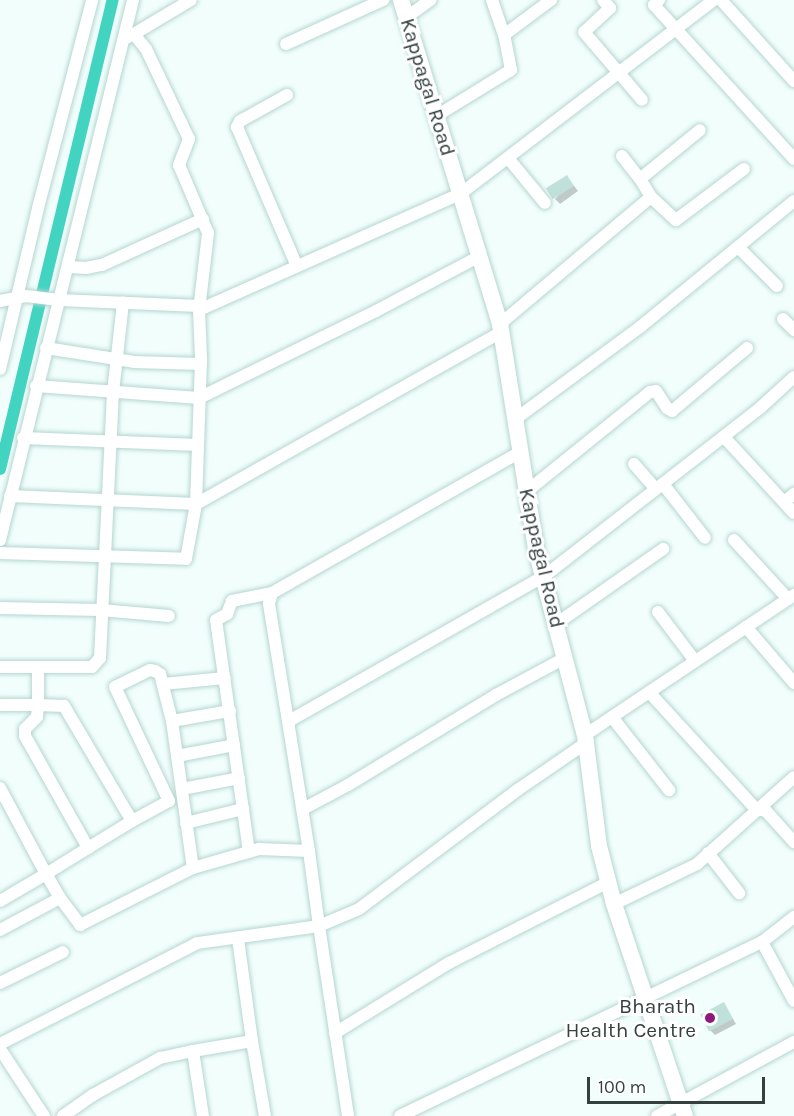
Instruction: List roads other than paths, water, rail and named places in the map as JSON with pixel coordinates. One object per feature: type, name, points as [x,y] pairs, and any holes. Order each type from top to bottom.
[{"type":"main road","name":"Kappagal Road","points":[[401,0],[438,115],[478,257],[501,328],[526,492],[543,577],[586,739],[599,846],[614,904],[683,1110]]},
{"type":"street","points":[[0,369],[3,344],[21,296],[92,0]]},
{"type":"street","points":[[0,540],[56,300],[69,267],[129,36],[133,0]]},
{"type":"street","points":[[129,36],[191,0]]},
{"type":"street","points":[[286,44],[383,0]]},
{"type":"street","points":[[407,17],[429,0]]},
{"type":"street","points":[[438,115],[511,70],[504,34],[492,0]]},
{"type":"street","points":[[504,34],[551,0]]},
{"type":"street","points":[[603,0],[610,8],[584,32],[642,100]]},
{"type":"street","points":[[659,0],[654,5],[794,159]]},
{"type":"street","points":[[0,301],[21,296],[199,308],[460,194],[619,75],[714,0]]},
{"type":"street","points":[[721,0],[794,81]]},
{"type":"street","points":[[0,553],[186,559],[196,504],[201,364],[199,308],[208,232],[179,165],[189,139],[146,50],[129,36]]},
{"type":"street","points":[[287,95],[240,121],[237,127],[297,266]]},
{"type":"street","points":[[640,179],[700,130]]},
{"type":"street","points":[[622,156],[651,197],[676,220],[744,169]]},
{"type":"street","points":[[508,158],[545,203]]},
{"type":"street","points":[[10,496],[196,504],[501,328],[651,197]]},
{"type":"street","points":[[514,420],[640,327],[794,201]]},
{"type":"street","points":[[69,267],[86,268],[102,265],[203,219]]},
{"type":"street","points":[[738,247],[777,286]]},
{"type":"street","points":[[36,386],[199,398],[376,311],[478,257]]},
{"type":"street","points":[[0,667],[38,669],[96,665],[100,658],[101,610],[110,500],[113,392],[123,303]]},
{"type":"street","points":[[783,319],[794,330]]},
{"type":"street","points":[[46,348],[116,359],[201,364]]},
{"type":"street","points":[[526,492],[650,392],[656,391],[667,408],[672,411],[747,348]]},
{"type":"street","points":[[289,721],[543,577],[724,436],[794,377]]},
{"type":"street","points":[[724,436],[794,513]]},
{"type":"street","points":[[23,438],[198,445]]},
{"type":"street","points":[[249,852],[216,620],[227,614],[232,601],[272,593],[520,452]]},
{"type":"street","points":[[634,464],[659,487],[705,538]]},
{"type":"street","points":[[784,502],[794,494]]},
{"type":"street","points":[[0,1044],[196,943],[320,926],[359,909],[586,739],[612,717],[792,597],[734,540]]},
{"type":"street","points":[[556,624],[663,549]]},
{"type":"street","points":[[272,593],[269,603],[303,809],[348,1116]]},
{"type":"street","points":[[0,608],[101,610],[168,616]]},
{"type":"street","points":[[658,612],[695,661]]},
{"type":"street","points":[[746,627],[794,683]]},
{"type":"street","points":[[303,809],[348,785],[496,695],[565,658]]},
{"type":"street","points":[[38,669],[37,717],[25,729],[25,736],[88,848]]},
{"type":"street","points":[[169,801],[115,687],[150,670],[160,674],[172,721],[193,868]]},
{"type":"street","points":[[163,684],[225,678]]},
{"type":"street","points":[[649,692],[756,809],[766,811],[794,842]]},
{"type":"street","points":[[0,705],[64,706],[132,820]]},
{"type":"street","points":[[172,721],[230,711]]},
{"type":"street","points":[[612,717],[669,790]]},
{"type":"street","points":[[177,756],[234,745]]},
{"type":"street","points":[[614,904],[697,864],[794,777]]},
{"type":"street","points":[[0,901],[132,820],[182,793],[239,778]]},
{"type":"street","points":[[0,788],[60,898],[80,925],[193,868],[259,849],[309,851]]},
{"type":"street","points":[[186,823],[243,809]]},
{"type":"street","points":[[708,854],[739,893]]},
{"type":"street","points":[[335,1033],[449,963],[609,882]]},
{"type":"street","points":[[0,930],[60,898]]},
{"type":"street","points":[[400,1116],[762,942],[794,917]]},
{"type":"street","points":[[238,939],[265,1116]]},
{"type":"street","points":[[762,942],[794,1001]]},
{"type":"street","points":[[0,983],[63,952]]},
{"type":"street","points":[[63,1116],[93,1095],[160,1058],[252,1041]]},
{"type":"street","points":[[657,1116],[683,1110],[794,1042]]},
{"type":"street","points":[[0,1049],[44,1116]]},
{"type":"street","points":[[193,1051],[202,1116]]},
{"type":"waterway","points":[[0,469],[113,0]]},
{"type":"place","name":"Bharath Health Centre","points":[[710,1018]]}]
